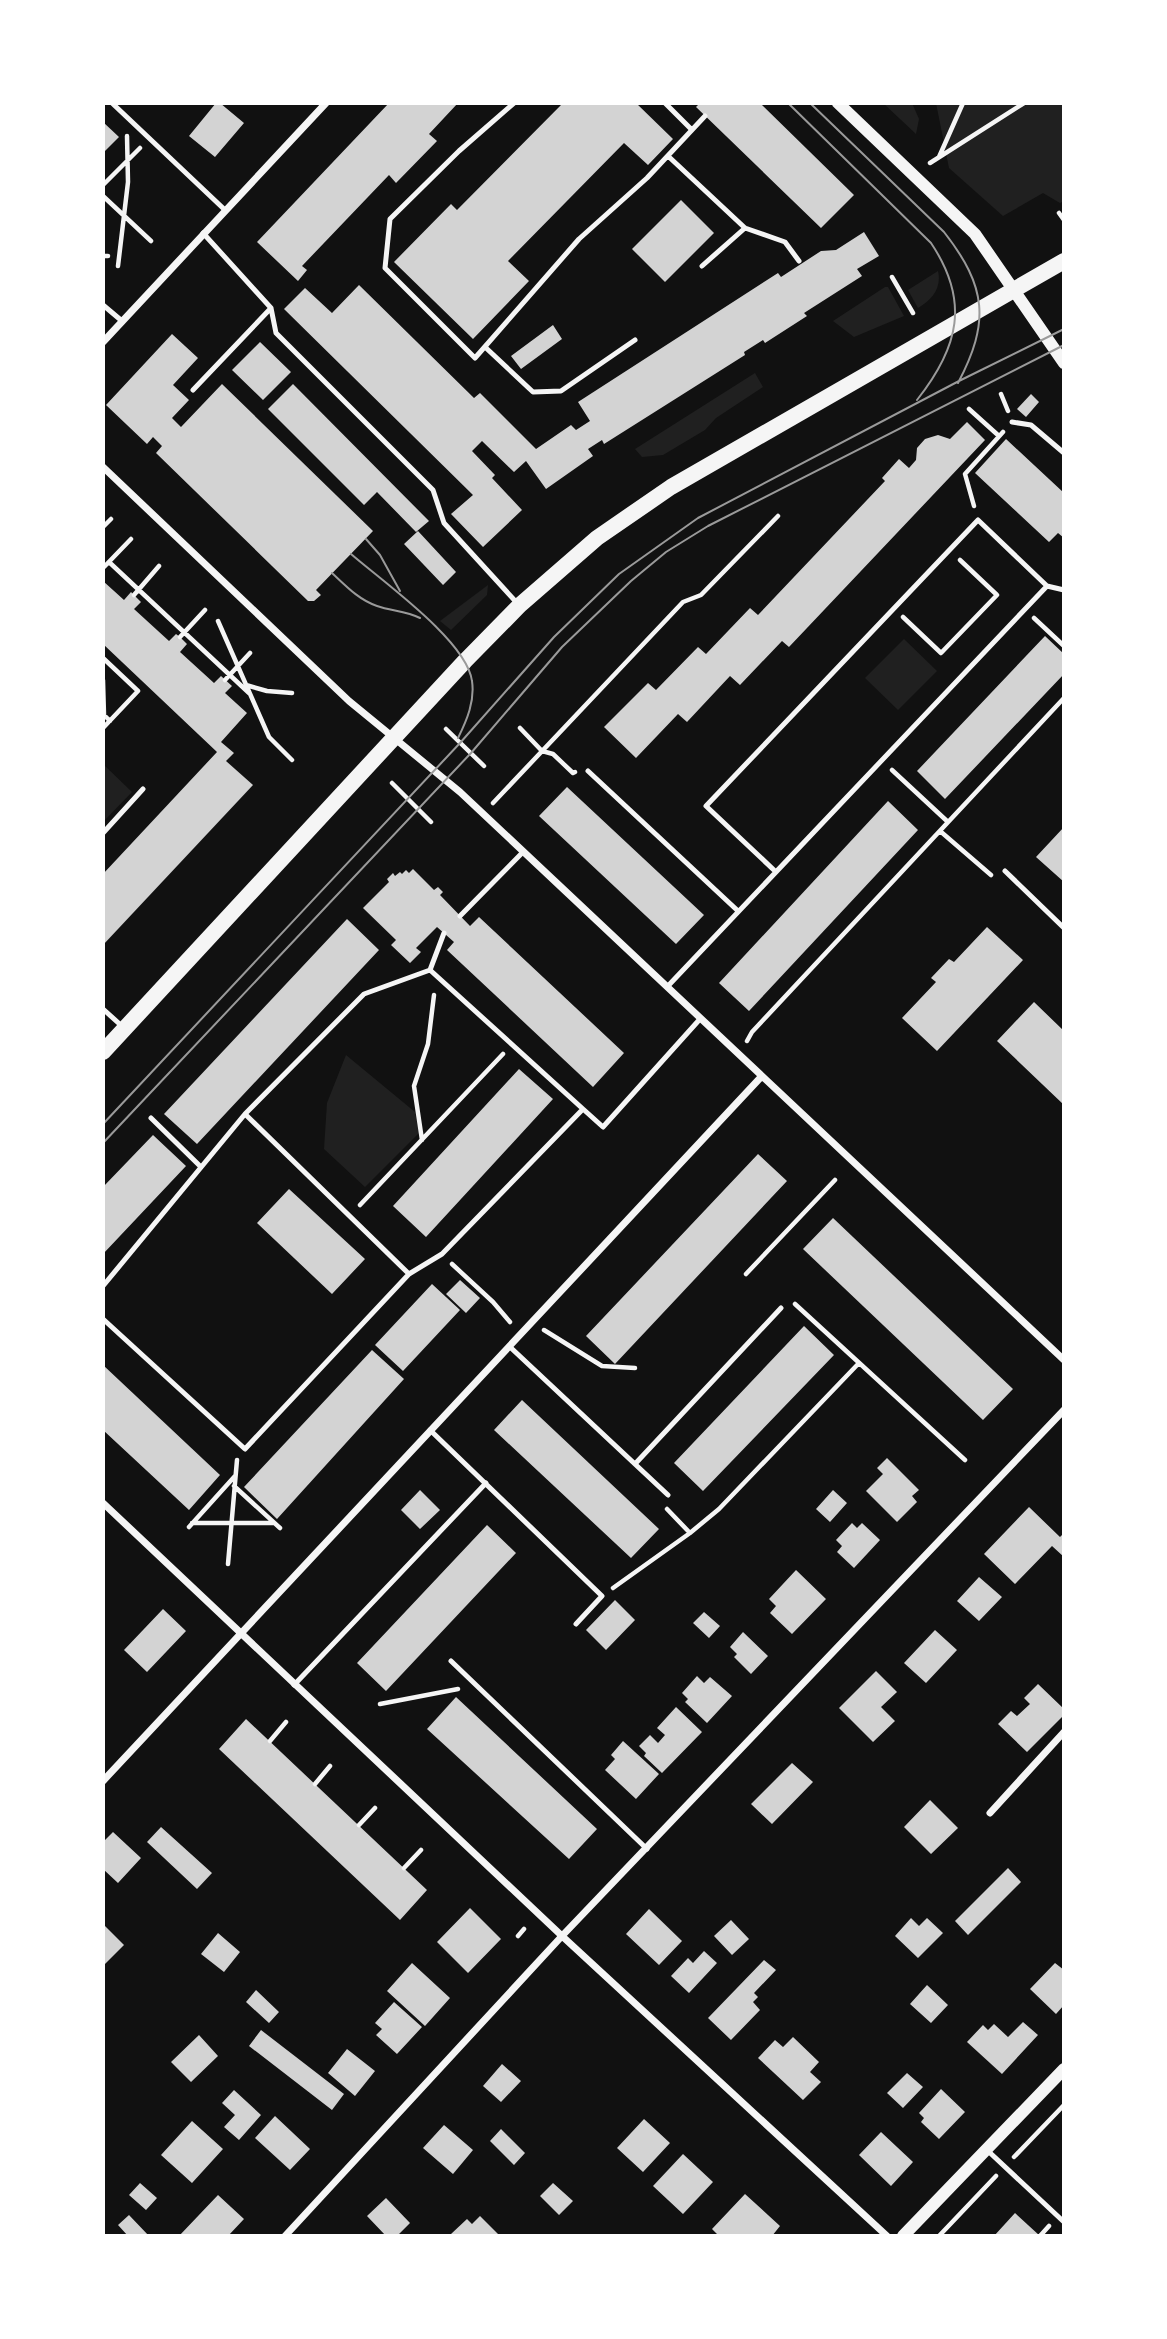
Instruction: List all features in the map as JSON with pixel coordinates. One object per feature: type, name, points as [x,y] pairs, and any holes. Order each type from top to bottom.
[{"type":"main road","points":[[103,1052],[393,738],[520,605],[597,538],[671,487],[1064,261]]},
{"type":"street","points":[[103,342],[326,103]]},
{"type":"street","points":[[838,103],[975,234],[1064,363]]},
{"type":"street","points":[[103,467],[339,692],[460,792],[1064,1360]]},
{"type":"street","points":[[103,1781],[762,1076]]},
{"type":"street","points":[[285,2236],[562,1936],[1064,1410]]},
{"type":"street","points":[[103,1503],[562,1936],[887,2236]]},
{"type":"street","points":[[990,1813],[1064,1732]]},
{"type":"street","points":[[903,2236],[1064,2069]]},
{"type":"lane","points":[[112,103],[225,210]]},
{"type":"lane","points":[[514,103],[459,151],[390,219],[385,268],[475,358],[579,239],[668,156],[705,116]]},
{"type":"lane","points":[[665,103],[692,130]]},
{"type":"lane","points":[[668,156],[745,228],[785,242],[799,261]]},
{"type":"lane","points":[[702,266],[745,228]]},
{"type":"lane","points":[[203,233],[271,308],[276,333],[433,491],[444,523],[520,605]]},
{"type":"lane","points":[[103,304],[122,321]]},
{"type":"lane","points":[[193,390],[271,308]]},
{"type":"lane","points":[[485,347],[533,392],[561,391],[635,340]]},
{"type":"lane","points":[[1013,422],[1031,425],[1064,453]]},
{"type":"lane","points":[[776,872],[706,806],[978,520],[1047,586],[1064,590]]},
{"type":"lane","points":[[667,987],[1047,586]]},
{"type":"lane","points":[[588,771],[738,911]]},
{"type":"lane","points":[[103,833],[143,789]]},
{"type":"lane","points":[[460,916],[523,852]]},
{"type":"lane","points":[[1006,871],[1064,928]]},
{"type":"lane","points":[[103,1286],[244,1114],[364,994],[430,970],[444,933]]},
{"type":"lane","points":[[430,970],[603,1127],[700,1019]]},
{"type":"lane","points":[[103,1009],[125,1029]]},
{"type":"lane","points":[[103,1319],[245,1449],[409,1274],[442,1254],[583,1109]]},
{"type":"lane","points":[[244,1114],[409,1274]]},
{"type":"lane","points":[[152,1118],[201,1167]]},
{"type":"lane","points":[[635,1464],[781,1308]]},
{"type":"lane","points":[[509,1346],[668,1495]]},
{"type":"lane","points":[[430,1430],[602,1596],[576,1624]]},
{"type":"lane","points":[[294,1685],[486,1483]]},
{"type":"lane","points":[[451,1661],[647,1849]]},
{"type":"lane","points":[[987,2150],[1064,2222]]},
{"type":"path","points":[[939,157],[963,103]]},
{"type":"path","points":[[930,163],[1024,103]]},
{"type":"path","points":[[118,266],[124,216],[127,118]]},
{"type":"path","points":[[103,185],[149,139]]},
{"type":"path","points":[[103,196],[151,241]]},
{"type":"path","points":[[1059,213],[1064,220]]},
{"type":"path","points":[[892,277],[913,313]]},
{"type":"path","points":[[969,410],[999,436]]},
{"type":"path","points":[[978,520],[965,474],[1013,422]]},
{"type":"path","points":[[483,814],[683,602],[701,595],[778,516]]},
{"type":"path","points":[[103,527],[111,519]]},
{"type":"path","points":[[131,538],[107,564],[138,590],[182,635],[249,693]]},
{"type":"path","points":[[894,608],[941,653],[997,595],[949,550]]},
{"type":"path","points":[[134,595],[159,566]]},
{"type":"path","points":[[1024,609],[1064,646]]},
{"type":"path","points":[[182,635],[205,610]]},
{"type":"path","points":[[218,621],[269,737],[292,760]]},
{"type":"path","points":[[225,680],[250,653]]},
{"type":"path","points":[[103,658],[138,691],[103,728]]},
{"type":"path","points":[[103,680],[104,715],[110,721]]},
{"type":"path","points":[[246,684],[267,691],[292,693]]},
{"type":"path","points":[[745,1045],[752,1032],[1064,698]]},
{"type":"path","points":[[520,728],[542,751],[553,754],[573,773],[588,771]]},
{"type":"path","points":[[446,729],[484,766]]},
{"type":"path","points":[[881,760],[948,822]]},
{"type":"path","points":[[392,783],[431,821]]},
{"type":"path","points":[[940,831],[989,875],[1006,871]]},
{"type":"path","points":[[422,1140],[414,1086],[428,1045],[437,976]]},
{"type":"path","points":[[349,1216],[512,1045]]},
{"type":"path","points":[[746,1274],[835,1180]]},
{"type":"path","points":[[442,1254],[493,1302],[520,1334]]},
{"type":"path","points":[[781,1308],[796,1304],[964,1460]]},
{"type":"path","points":[[531,1322],[603,1366],[635,1368]]},
{"type":"path","points":[[602,1596],[719,1509],[859,1363]]},
{"type":"path","points":[[228,1564],[239,1443]]},
{"type":"path","points":[[236,1475],[191,1525],[274,1523]]},
{"type":"path","points":[[229,1482],[280,1528]]},
{"type":"path","points":[[668,1495],[666,1508],[690,1533]]},
{"type":"path","points":[[380,1704],[476,1685]]},
{"type":"path","points":[[270,1741],[286,1722]]},
{"type":"path","points":[[315,1784],[330,1766]]},
{"type":"path","points":[[359,1825],[375,1808]]},
{"type":"path","points":[[404,1868],[421,1850]]},
{"type":"path","points":[[518,1936],[524,1929]]},
{"type":"path","points":[[934,2228],[943,2236]]},
{"type":"shaded area","points":[[883,103],[912,103],[919,119],[916,134]]},
{"type":"shaded area","points":[[936,103],[1064,103],[1064,201],[1060,203],[1043,193],[1003,216],[949,168]]},
{"type":"shaded area","points":[[938,271],[939,283],[935,293],[918,308],[908,290]]},
{"type":"shaded area","points":[[888,287],[904,316],[854,337],[833,321]]},
{"type":"shaded area","points":[[755,373],[763,387],[716,418],[705,430],[663,455],[642,457],[635,449]]},
{"type":"shaded area","points":[[488,585],[487,595],[451,630],[440,621]]},
{"type":"shaded area","points":[[904,639],[937,671],[898,710],[865,678]]},
{"type":"shaded area","points":[[103,764],[132,792],[103,822]]},
{"type":"shaded area","points":[[346,1055],[415,1112],[419,1133],[365,1187],[324,1149],[327,1103]]},
{"type":"building","points":[[216,103],[220,103],[244,123],[215,157],[189,136]]},
{"type":"building","points":[[389,103],[458,103],[429,134],[437,141],[396,183],[389,175],[302,266],[307,270],[298,281],[257,242]]},
{"type":"building","points":[[563,103],[636,103],[673,139],[648,165],[624,143],[508,261],[529,281],[473,339],[394,262],[451,204],[457,210]]},
{"type":"building","points":[[700,103],[760,103],[854,195],[821,228],[696,107]]},
{"type":"building","points":[[103,122],[119,137],[103,153]]},
{"type":"building","points":[[681,200],[714,233],[665,282],[632,249]]},
{"type":"building","points":[[864,232],[879,256],[857,269],[862,276],[804,313],[807,316],[765,343],[763,340],[744,352],[745,355],[604,444],[602,440],[588,449],[593,456],[546,489],[526,461],[514,472],[482,441],[472,451],[495,475],[492,478],[522,510],[483,547],[451,514],[473,495],[284,309],[305,288],[332,313],[359,285],[474,398],[480,393],[536,449],[571,425],[576,430],[590,421],[578,402],[778,273],[781,277],[821,251],[836,250]]},
{"type":"building","points":[[553,325],[562,339],[521,369],[511,356]]},
{"type":"building","points":[[172,334],[198,358],[173,385],[189,400],[172,418],[181,427],[222,384],[373,531],[316,590],[321,595],[314,601],[308,601],[156,453],[162,446],[153,437],[147,444],[106,405]]},
{"type":"building","points":[[260,342],[291,372],[263,400],[232,370]]},
{"type":"building","points":[[293,384],[429,521],[416,532],[377,492],[364,505],[268,409]]},
{"type":"building","points":[[1031,394],[1039,402],[1026,417],[1017,409]]},
{"type":"building","points":[[967,422],[985,440],[789,647],[782,641],[740,685],[730,676],[687,722],[678,714],[636,758],[604,727],[648,683],[656,690],[698,647],[706,654],[750,608],[758,615],[885,481],[882,478],[899,459],[909,468],[916,460],[917,448],[925,439],[938,435],[950,439]]},
{"type":"building","points":[[1006,439],[1064,493],[1064,538],[1058,533],[1049,542],[975,473]]},
{"type":"building","points":[[418,531],[456,572],[443,585],[404,544]]},
{"type":"building","points":[[103,581],[124,600],[131,592],[141,602],[134,609],[169,641],[176,634],[187,644],[180,652],[214,683],[221,676],[232,686],[225,693],[247,713],[221,742],[234,753],[226,761],[253,785],[103,945],[103,874],[217,752],[103,644]]},
{"type":"building","points":[[1045,636],[1064,654],[1064,674],[945,799],[917,771]]},
{"type":"building","points":[[567,787],[704,915],[676,944],[539,816]]},
{"type":"building","points":[[888,801],[918,830],[749,1011],[719,983]]},
{"type":"building","points":[[1064,827],[1064,882],[1036,857]]},
{"type":"building","points":[[413,869],[434,890],[438,887],[443,892],[440,895],[470,926],[479,917],[624,1053],[593,1087],[447,950],[454,942],[437,927],[416,948],[421,952],[410,963],[391,945],[396,940],[363,908],[389,882],[387,879],[393,873],[395,876],[406,870],[409,873]]},
{"type":"building","points":[[347,919],[379,950],[197,1144],[164,1114]]},
{"type":"building","points":[[987,927],[1023,960],[937,1051],[902,1018],[936,982],[931,978],[949,959],[954,962]]},
{"type":"building","points":[[1034,1002],[1064,1031],[1064,1105],[997,1041]]},
{"type":"building","points":[[519,1069],[553,1099],[426,1237],[393,1206]]},
{"type":"building","points":[[153,1135],[186,1166],[103,1254],[103,1187]]},
{"type":"building","points":[[758,1154],[787,1181],[615,1364],[586,1336]]},
{"type":"building","points":[[289,1189],[365,1259],[332,1294],[257,1223]]},
{"type":"building","points":[[833,1218],[1013,1389],[983,1420],[803,1249]]},
{"type":"building","points":[[460,1280],[480,1298],[466,1313],[446,1294]]},
{"type":"building","points":[[432,1284],[460,1310],[403,1371],[375,1345]]},
{"type":"building","points":[[804,1326],[834,1355],[703,1491],[674,1463]]},
{"type":"building","points":[[372,1350],[404,1379],[277,1519],[244,1487]]},
{"type":"building","points":[[103,1365],[220,1475],[189,1510],[103,1430]]},
{"type":"building","points":[[522,1400],[659,1529],[631,1558],[494,1430]]},
{"type":"building","points":[[887,1458],[919,1490],[912,1496],[917,1502],[897,1522],[866,1491],[883,1474],[877,1468]]},
{"type":"building","points":[[420,1490],[440,1510],[420,1529],[401,1510]]},
{"type":"building","points":[[833,1490],[847,1503],[830,1522],[816,1509]]},
{"type":"building","points":[[1029,1507],[1060,1537],[1064,1533],[1064,1557],[1052,1546],[1015,1584],[984,1554]]},
{"type":"building","points":[[852,1523],[857,1528],[862,1523],[880,1540],[854,1568],[837,1552],[842,1546],[836,1540]]},
{"type":"building","points":[[487,1525],[516,1553],[386,1691],[357,1663]]},
{"type":"building","points":[[796,1570],[826,1599],[792,1634],[770,1613],[776,1606],[769,1599]]},
{"type":"building","points":[[979,1577],[1002,1597],[979,1621],[957,1601]]},
{"type":"building","points":[[615,1600],[635,1620],[606,1650],[586,1630]]},
{"type":"building","points":[[163,1609],[186,1631],[147,1672],[124,1650]]},
{"type":"building","points":[[704,1612],[720,1626],[709,1638],[693,1623]]},
{"type":"building","points":[[935,1630],[957,1650],[926,1683],[904,1663]]},
{"type":"building","points":[[743,1632],[768,1656],[751,1674],[734,1657],[737,1654],[730,1647]]},
{"type":"building","points":[[876,1671],[897,1692],[881,1707],[895,1721],[873,1742],[839,1708]]},
{"type":"building","points":[[697,1676],[704,1683],[710,1677],[732,1696],[707,1723],[685,1702],[688,1699],[682,1693]]},
{"type":"building","points":[[1038,1684],[1064,1709],[1064,1715],[1027,1752],[998,1724],[1011,1711],[1017,1716],[1030,1704],[1024,1698]]},
{"type":"building","points":[[456,1697],[597,1829],[569,1859],[427,1729]]},
{"type":"building","points":[[676,1707],[702,1732],[662,1773],[644,1756],[646,1753],[639,1746],[650,1735],[658,1743],[665,1735],[657,1728]]},
{"type":"building","points":[[246,1719],[427,1890],[400,1920],[219,1749]]},
{"type":"building","points":[[623,1741],[659,1774],[636,1799],[605,1770],[615,1759],[611,1755]]},
{"type":"building","points":[[792,1763],[813,1782],[772,1824],[751,1804]]},
{"type":"building","points":[[930,1800],[958,1828],[931,1854],[904,1827]]},
{"type":"building","points":[[161,1827],[212,1873],[197,1889],[147,1842]]},
{"type":"building","points":[[113,1832],[141,1858],[118,1883],[103,1869],[103,1842]]},
{"type":"building","points":[[1008,1868],[1021,1882],[968,1935],[955,1921]]},
{"type":"building","points":[[470,1908],[501,1939],[468,1973],[437,1942]]},
{"type":"building","points":[[649,1909],[682,1941],[659,1965],[626,1934]]},
{"type":"building","points":[[911,1918],[919,1926],[927,1918],[943,1933],[918,1958],[895,1936]]},
{"type":"building","points":[[731,1920],[749,1939],[732,1955],[714,1936]]},
{"type":"building","points":[[105,1926],[124,1945],[103,1966],[103,1928]]},
{"type":"building","points":[[218,1933],[240,1952],[224,1972],[201,1954]]},
{"type":"building","points":[[704,1951],[717,1963],[689,1993],[671,1976],[688,1958],[693,1963]]},
{"type":"building","points":[[764,1960],[776,1970],[754,1993],[758,1997],[753,2002],[760,2010],[731,2040],[708,2018]]},
{"type":"building","points":[[412,1963],[450,1998],[425,2026],[387,1991]]},
{"type":"building","points":[[1055,1963],[1064,1970],[1064,2005],[1056,2014],[1030,1989]]},
{"type":"building","points":[[927,1985],[948,2005],[931,2023],[910,2004]]},
{"type":"building","points":[[256,1990],[279,2012],[269,2023],[246,2002]]},
{"type":"building","points":[[394,2002],[422,2027],[397,2054],[376,2035],[382,2029],[375,2023]]},
{"type":"building","points":[[1023,2022],[1038,2035],[1002,2074],[967,2042],[983,2025],[988,2030],[994,2024],[1008,2037]]},
{"type":"building","points":[[261,2030],[344,2094],[332,2110],[249,2046]]},
{"type":"building","points":[[199,2035],[218,2056],[191,2082],[171,2062]]},
{"type":"building","points":[[793,2037],[819,2062],[810,2072],[821,2082],[803,2100],[758,2058],[775,2040],[783,2047]]},
{"type":"building","points":[[347,2049],[375,2071],[355,2096],[328,2073]]},
{"type":"building","points":[[502,2064],[521,2081],[501,2102],[483,2086]]},
{"type":"building","points":[[907,2073],[923,2087],[903,2108],[887,2093]]},
{"type":"building","points":[[941,2089],[965,2112],[939,2139],[921,2122],[924,2118],[919,2113]]},
{"type":"building","points":[[234,2090],[261,2115],[239,2140],[224,2127],[235,2115],[222,2103]]},
{"type":"building","points":[[275,2116],[310,2149],[290,2170],[255,2138]]},
{"type":"building","points":[[644,2119],[670,2143],[643,2172],[617,2148]]},
{"type":"building","points":[[192,2121],[223,2149],[192,2183],[161,2155]]},
{"type":"building","points":[[444,2125],[473,2150],[453,2174],[423,2148]]},
{"type":"building","points":[[501,2129],[525,2153],[514,2165],[490,2141]]},
{"type":"building","points":[[881,2132],[913,2162],[891,2186],[859,2155]]},
{"type":"building","points":[[683,2154],[713,2182],[683,2214],[653,2186]]},
{"type":"building","points":[[140,2183],[157,2198],[146,2210],[129,2195]]},
{"type":"building","points":[[553,2183],[573,2201],[559,2215],[540,2196]]},
{"type":"building","points":[[745,2194],[780,2226],[772,2236],[719,2236],[712,2229]]},
{"type":"building","points":[[218,2195],[244,2219],[228,2236],[179,2236]]},
{"type":"building","points":[[386,2198],[410,2223],[397,2236],[386,2236],[367,2216]]},
{"type":"building","points":[[1015,2213],[1040,2236],[994,2236]]},
{"type":"building","points":[[129,2215],[149,2236],[128,2236],[118,2225]]},
{"type":"building","points":[[480,2216],[500,2236],[451,2234],[467,2219],[472,2224]]},
{"type":"tram line","points":[[788,103],[931,243],[943,264],[955,304],[954,323],[942,361],[917,400]]},
{"type":"tram line","points":[[810,103],[944,232],[969,270],[976,288],[979,323],[975,341],[958,383]]},
{"type":"tram line","points":[[103,1124],[460,743],[554,637],[619,574],[698,518],[1064,329]]},
{"type":"tram line","points":[[103,1143],[471,753],[562,647],[631,581],[666,552],[708,526],[1064,345]]},
{"type":"tram line","points":[[366,539],[380,555],[400,591]]},
{"type":"tram line","points":[[351,554],[440,630],[467,665],[472,681],[472,696],[458,738]]},
{"type":"tram line","points":[[332,573],[364,600],[382,608],[420,618]]}]
